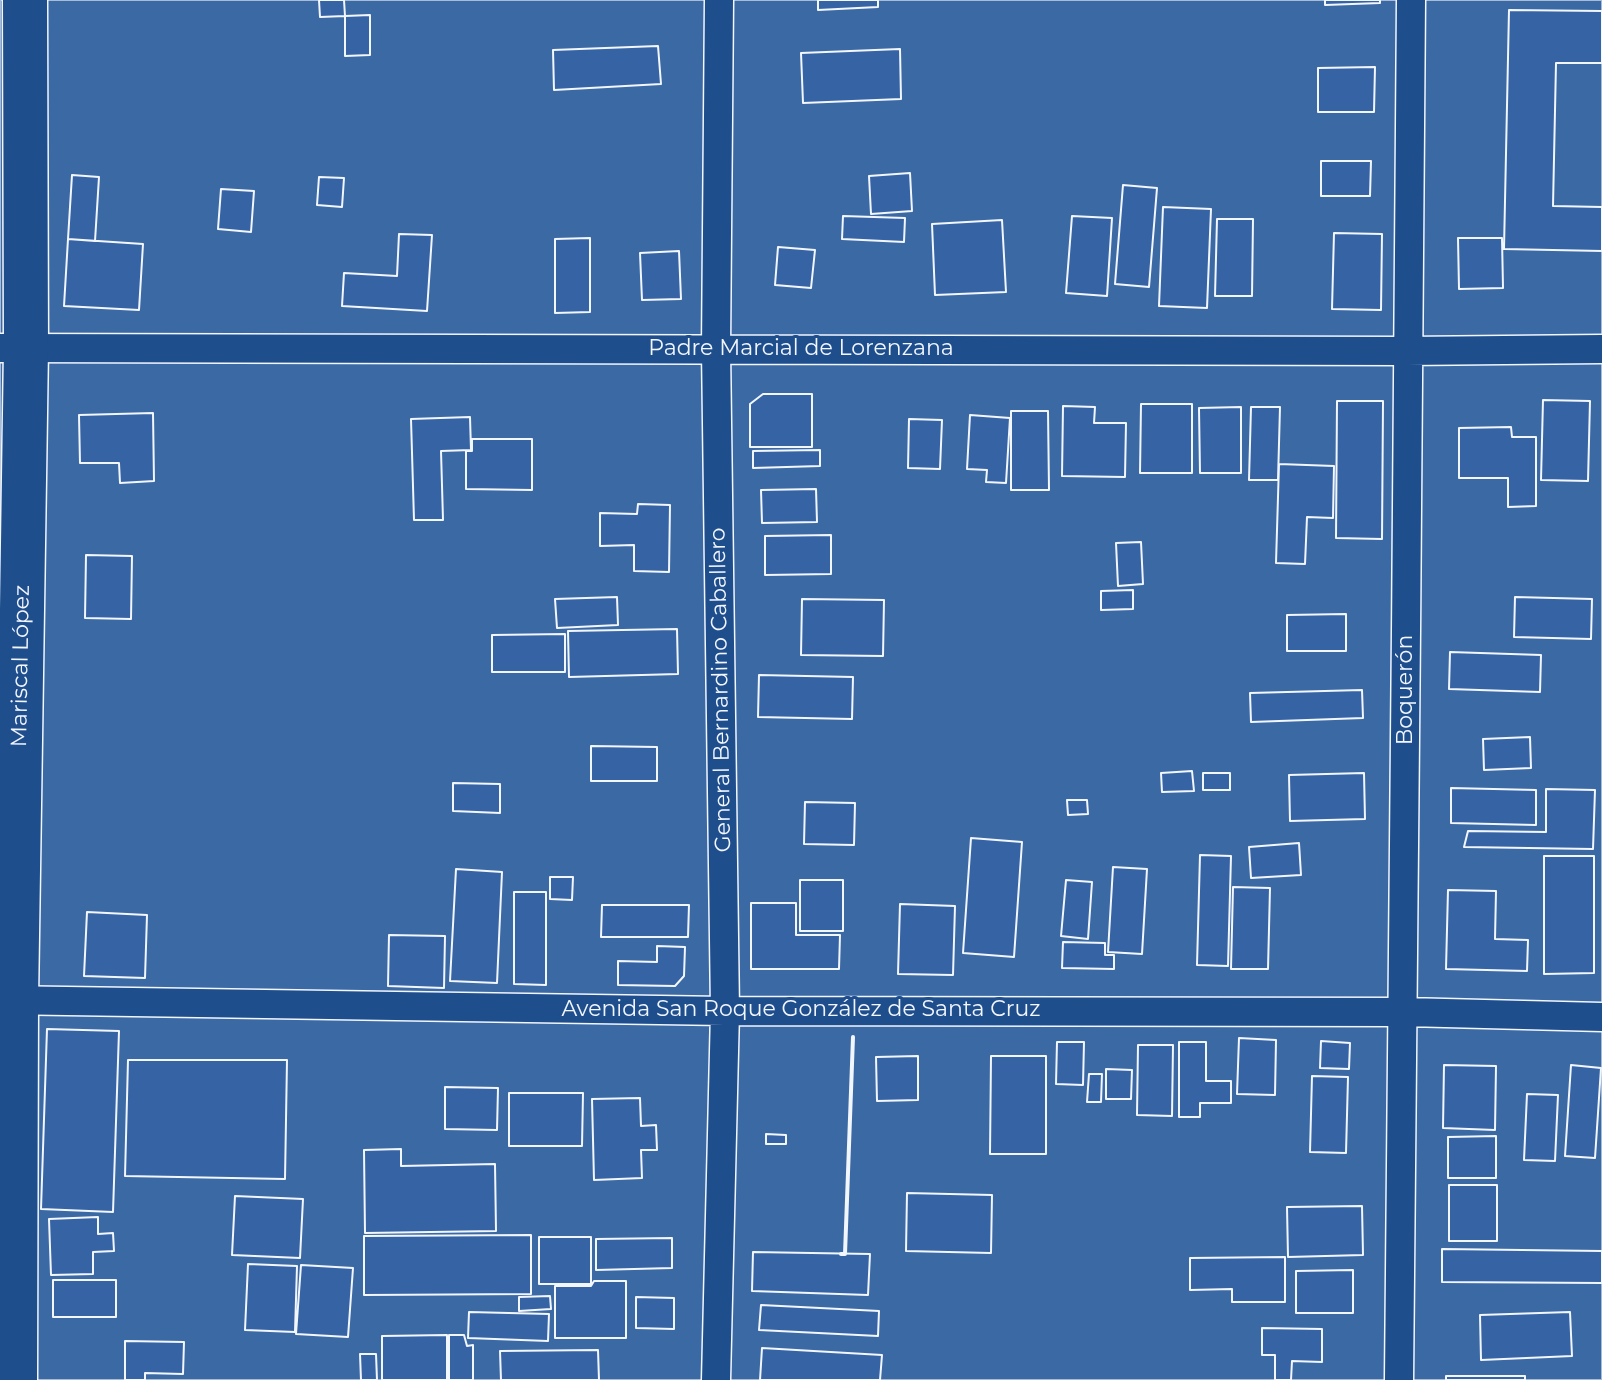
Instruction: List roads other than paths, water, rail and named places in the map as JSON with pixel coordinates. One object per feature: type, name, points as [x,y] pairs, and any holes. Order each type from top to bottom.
[{"type":"main road","name":"Mariscal López","points":[[15,1380],[8,1000],[13,348],[25,0]]},
{"type":"street","name":"General Bernardino Caballero","points":[[716,1380],[725,1011],[716,349],[719,0]]},
{"type":"street","name":"Boquerón","points":[[1399,1380],[1406,1012],[1411,0]]},
{"type":"street","name":"Padre Marcial de Lorenzana","points":[[13,348],[1602,349]]},
{"type":"street","name":"Avenida San Roque González de Santa Cruz","points":[[8,1000],[725,1011],[1406,1012],[1602,1017]]},
{"type":"water","points":[[0,0],[1602,0],[1602,1380],[0,1380]]}]
